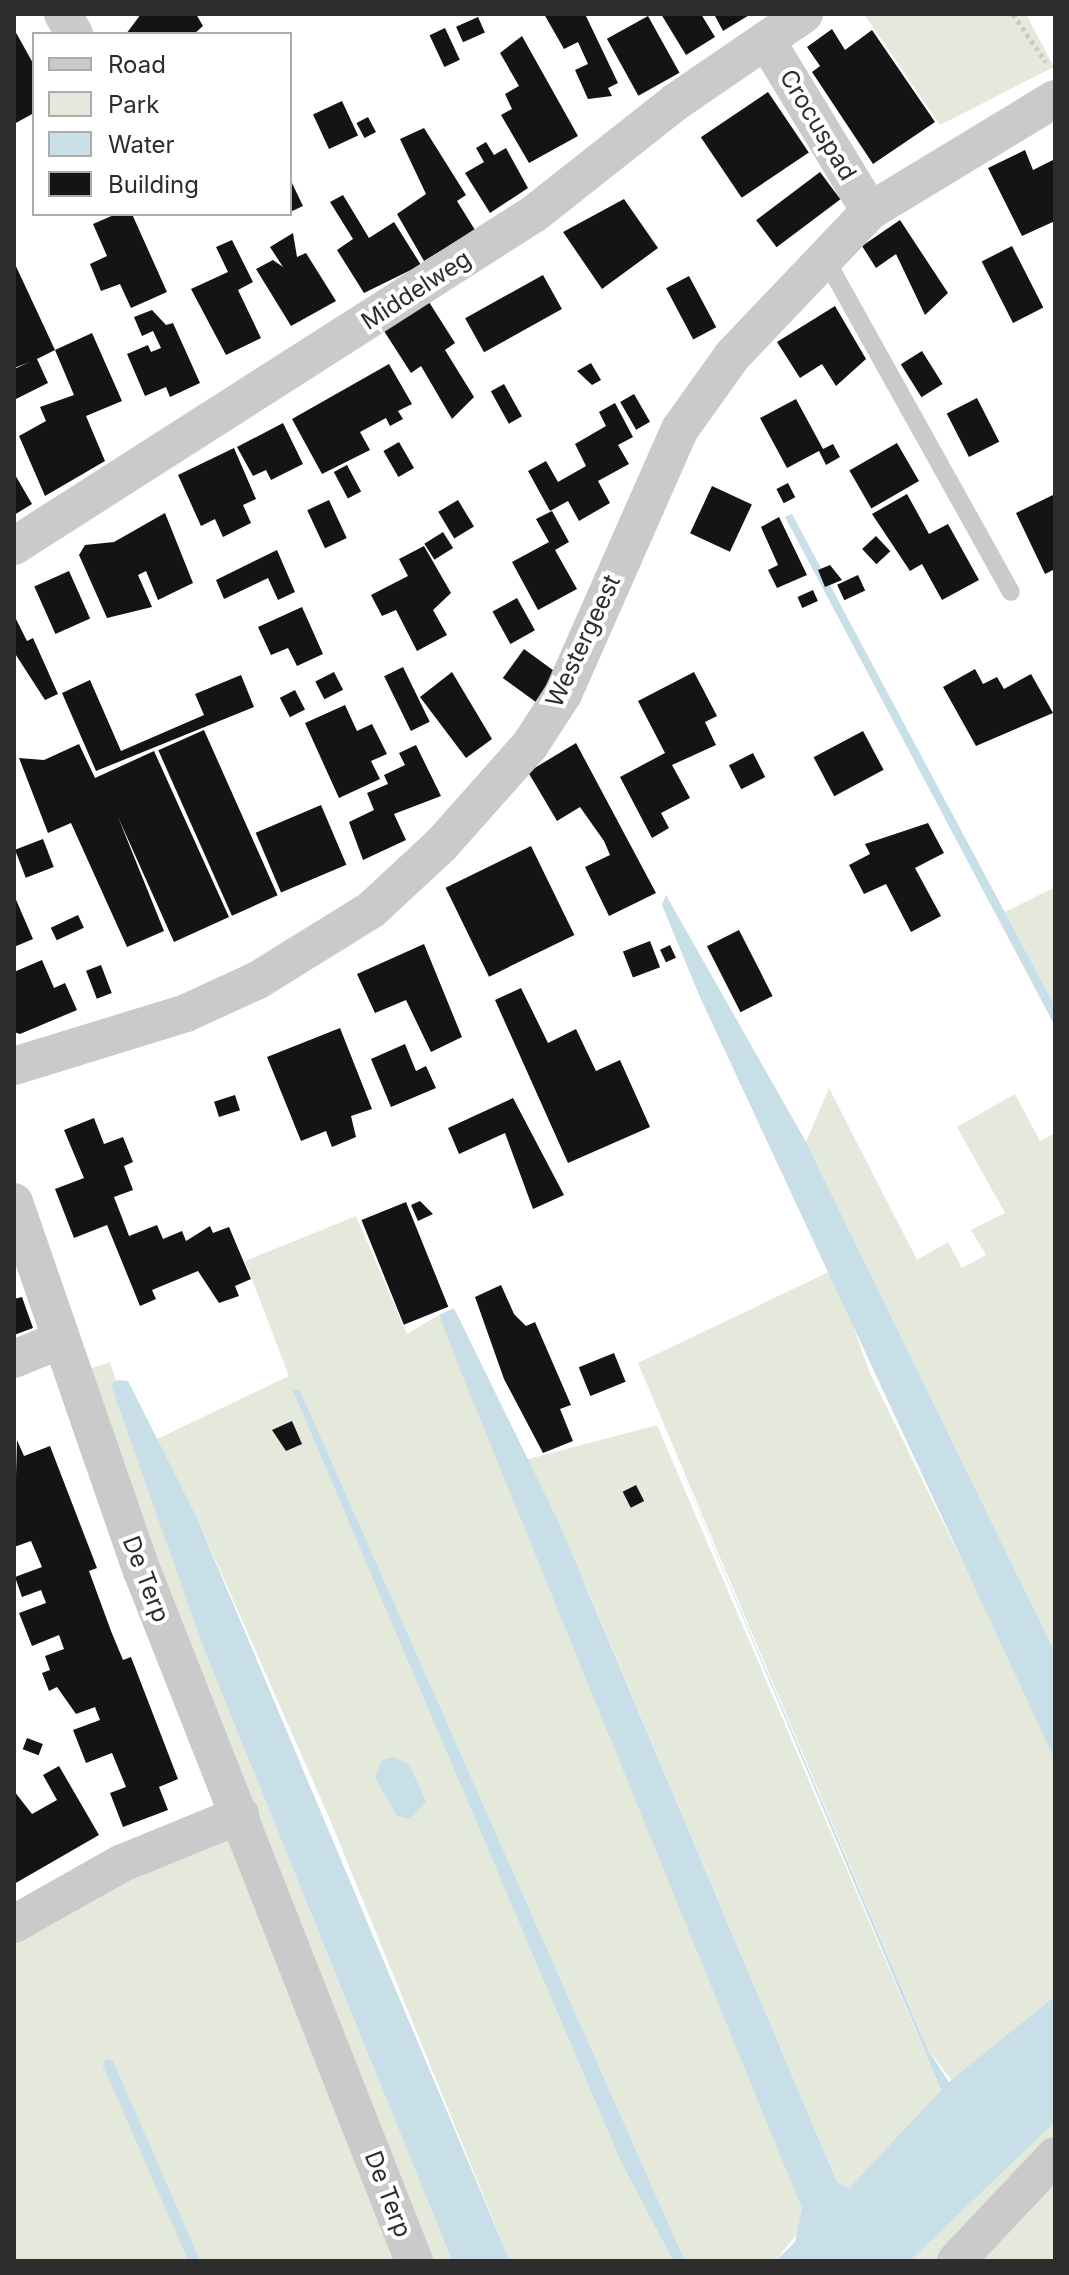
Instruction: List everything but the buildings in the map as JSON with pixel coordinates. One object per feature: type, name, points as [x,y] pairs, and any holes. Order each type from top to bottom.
[{"type":"street","points":[[63,14],[73,32]]},
{"type":"street","name":"Middelweg","points":[[14,546],[535,213],[804,14]]},
{"type":"street","name":"Crocuspad","points":[[766,40],[870,211]]},
{"type":"street","name":"Westergeest","points":[[14,1066],[186,1013],[258,980],[371,910],[442,844],[530,745],[563,694],[680,429],[732,356],[870,211],[1053,85]]},
{"type":"street","name":"De Terp","points":[[14,1202],[60,1340],[240,1815],[414,2261]]},
{"type":"street","points":[[14,1359],[60,1340]]},
{"type":"street","points":[[14,1924],[120,1864],[240,1815]]},
{"type":"street","points":[[956,2261],[1055,2156]]},
{"type":"lane","points":[[825,258],[1011,592]]},
{"type":"path","points":[[1013,14],[1053,85]]},
{"type":"green space","points":[[864,14],[1026,14],[1054,67],[940,125]]},
{"type":"green space","points":[[1055,887],[1055,1006],[1005,912]]},
{"type":"green space","points":[[829,1088],[917,1260],[948,1242],[962,1268],[986,1255],[971,1230],[1005,1213],[957,1127],[1015,1094],[1040,1141],[1055,1133],[1055,1652],[806,1142]]},
{"type":"green space","points":[[356,1216],[407,1334],[439,1315],[622,1755],[802,2209],[802,2228],[775,2261],[685,2261],[300,1390],[292,1389],[620,2160],[673,2261],[510,2261],[328,1815],[197,1518],[155,1440],[289,1376],[245,1261]]},
{"type":"green space","points":[[833,1270],[870,1373],[1054,1749],[1055,1996],[953,2082],[927,2048],[638,1363]]},
{"type":"green space","points":[[110,1362],[205,1652],[452,2261],[424,2261],[80,1372]]},
{"type":"green space","points":[[657,1425],[941,2090],[849,2188],[837,2182],[586,1586],[525,1460]]},
{"type":"green space","points":[[221,1837],[243,1846],[406,2261],[14,2261],[14,1935]]},
{"type":"green space","points":[[1055,2122],[1055,2146],[946,2261],[910,2261]]},
{"type":"green space","points":[[1055,2171],[1055,2261],[969,2261]]},
{"type":"water","points":[[792,514],[1055,1006],[1055,1026],[785,517]]},
{"type":"water","points":[[666,895],[806,1142],[1055,1652],[1055,1760],[699,995],[662,905]]},
{"type":"water","points":[[454,1308],[559,1523],[837,2182],[849,2188],[941,2090],[670,1444],[927,2048],[949,2082],[1055,1996],[1055,2122],[910,2261],[775,2261],[795,2242],[802,2209],[439,1315]]},
{"type":"water","points":[[118,1380],[128,1381],[197,1518],[510,2261],[452,2261],[205,1652],[111,1385]]},
{"type":"water","points":[[292,1389],[300,1390],[685,2261],[673,2261],[620,2160]]},
{"type":"water","points":[[395,1757],[410,1766],[426,1802],[409,1819],[397,1816],[375,1778],[382,1760]]},
{"type":"waterway","points":[[108,2064],[194,2261]]}]
